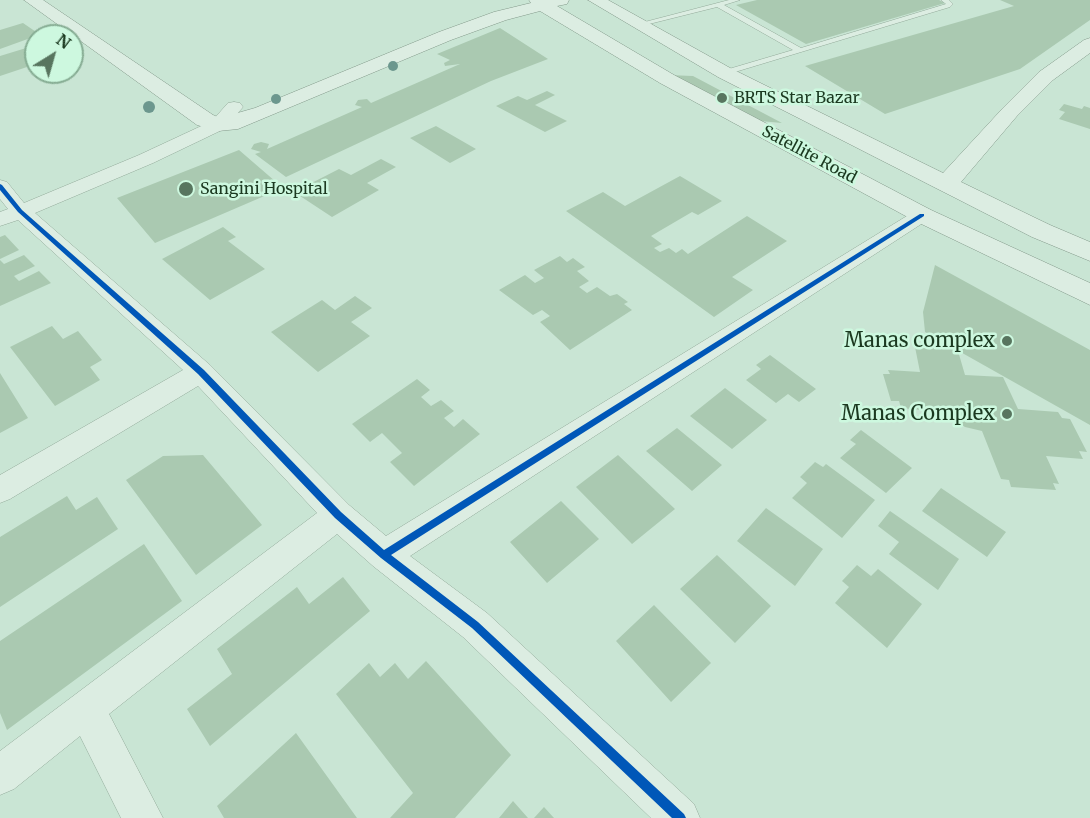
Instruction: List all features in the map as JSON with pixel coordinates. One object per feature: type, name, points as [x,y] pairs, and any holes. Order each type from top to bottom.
[{"type":"main road","points":[[32,0],[205,120],[218,125],[230,124],[262,112],[536,1]]},
{"type":"main road","points":[[226,104],[258,102],[325,72],[445,27],[536,1],[563,0]]},
{"type":"main road","name":"Satellite Road","points":[[596,0],[725,73],[1041,231],[1090,252]]},
{"type":"main road","name":"Satellite Road","points":[[536,1],[662,76],[922,215],[1090,295]]},
{"type":"main road","points":[[947,183],[1010,111],[1046,76],[1090,44]]},
{"type":"street","points":[[10,216],[146,159],[218,125],[226,104]]},
{"type":"street","points":[[0,186],[10,216],[201,372],[338,515],[384,555],[475,625],[680,818]]},
{"type":"street","points":[[384,555],[922,215]]},
{"type":"street","points":[[0,490],[201,372]]},
{"type":"street","points":[[0,775],[338,515]]},
{"type":"street","points":[[86,709],[143,818]]},
{"type":"lane","points":[[641,24],[737,0]]},
{"type":"lane","points":[[725,73],[950,4],[944,0]]},
{"type":"lane","points":[[718,5],[799,50]]},
{"type":"building","points":[[757,0],[939,0],[945,3],[806,44],[736,5]]},
{"type":"building","points":[[1000,0],[1090,0],[1090,20],[1020,69],[885,114],[805,66],[1014,6]]},
{"type":"building","points":[[23,23],[24,40],[0,49],[0,30]]},
{"type":"building","points":[[500,28],[548,59],[491,81],[286,177],[255,154],[261,152],[251,149],[254,144],[261,142],[269,144],[267,149],[362,107],[355,105],[358,100],[367,99],[371,103],[460,64],[445,66],[444,63],[450,60],[437,54]]},
{"type":"building","points":[[24,49],[24,68],[0,76],[0,56]]},
{"type":"building","name":"BRTS Star Bazar","points":[[667,75],[693,76],[782,123],[749,120]]},
{"type":"building","points":[[547,91],[555,95],[535,105],[567,121],[545,132],[496,106],[518,96],[527,100]]},
{"type":"building","points":[[1064,104],[1082,109],[1084,106],[1090,108],[1090,129],[1059,119],[1065,112],[1059,110]]},
{"type":"building","points":[[436,126],[476,149],[450,163],[410,138]]},
{"type":"building","points":[[239,150],[283,188],[155,243],[117,198]]},
{"type":"building","points":[[381,159],[396,167],[367,183],[379,190],[332,217],[294,192],[339,169],[351,175]]},
{"type":"building","points":[[680,176],[722,201],[698,215],[692,212],[651,236],[662,244],[654,248],[660,252],[669,248],[676,253],[682,249],[688,254],[747,216],[787,241],[732,277],[753,290],[714,317],[566,211],[603,192],[625,206]]},
{"type":"building","points":[[223,227],[236,237],[228,241],[265,269],[210,300],[162,259]]},
{"type":"building","points":[[5,235],[19,250],[0,259],[0,237]]},
{"type":"building","points":[[24,255],[35,266],[14,276],[19,281],[39,271],[51,283],[0,306],[0,260],[4,264]]},
{"type":"building","points":[[560,256],[567,262],[573,258],[585,267],[577,271],[589,281],[579,287],[587,293],[597,287],[610,296],[617,294],[628,302],[624,304],[632,310],[570,350],[540,322],[550,316],[542,310],[533,315],[499,290],[525,275],[535,283],[544,278],[534,270]]},
{"type":"building","name":"Manas complex","points":[[935,265],[1090,350],[1090,425],[925,332],[923,312]]},
{"type":"building","points":[[355,296],[372,308],[351,322],[370,336],[318,372],[271,332],[322,300],[335,310]]},
{"type":"building","points":[[52,326],[63,339],[78,331],[102,360],[90,367],[100,380],[55,406],[10,347]]},
{"type":"building","name":"Manas Complex","points":[[917,343],[951,347],[958,351],[965,375],[1003,377],[1018,409],[1058,412],[1062,418],[1070,419],[1087,452],[1079,451],[1083,459],[1046,456],[1059,484],[1053,483],[1056,490],[1011,487],[1009,480],[1001,479],[982,431],[965,427],[958,422],[953,413],[901,408],[899,401],[891,401],[883,374],[890,374],[888,370],[920,372],[915,347],[918,348]]},
{"type":"building","points":[[770,355],[816,389],[799,402],[788,394],[776,403],[746,380],[761,369],[756,365]]},
{"type":"building","points":[[0,373],[28,418],[0,433]]},
{"type":"building","points":[[417,379],[430,390],[421,397],[431,406],[441,400],[454,411],[444,418],[454,427],[463,419],[480,434],[414,486],[390,462],[402,453],[382,433],[370,442],[352,424]]},
{"type":"building","points":[[725,388],[767,420],[732,449],[690,416]]},
{"type":"building","points":[[677,428],[722,465],[692,491],[646,451]]},
{"type":"building","points":[[861,430],[912,468],[886,493],[840,458],[856,444],[850,440]]},
{"type":"building","points":[[203,455],[262,525],[196,575],[126,480],[163,456]]},
{"type":"building","points":[[618,455],[675,509],[632,544],[576,487]]},
{"type":"building","points":[[815,462],[823,467],[826,464],[875,500],[842,538],[792,498],[807,483],[800,477]]},
{"type":"building","points":[[941,488],[1006,532],[987,557],[922,511]]},
{"type":"building","points":[[67,496],[76,510],[97,497],[118,529],[0,607],[0,537]]},
{"type":"building","points":[[561,501],[599,539],[547,583],[510,542]]},
{"type":"building","points":[[766,508],[823,549],[795,586],[737,541]]},
{"type":"building","points":[[890,511],[959,559],[938,590],[889,554],[899,542],[878,526]]},
{"type":"building","points":[[144,544],[182,601],[7,730],[0,713],[0,641]]},
{"type":"building","points":[[717,555],[771,606],[735,643],[680,589]]},
{"type":"building","points":[[857,565],[871,576],[878,569],[922,604],[887,648],[835,603],[849,587],[842,581]]},
{"type":"building","points":[[343,577],[370,611],[210,746],[187,709],[232,674],[217,649],[297,587],[309,604]]},
{"type":"building","points":[[654,605],[711,663],[671,702],[616,641]]},
{"type":"building","points":[[426,661],[511,755],[455,818],[390,818],[413,793],[336,694],[369,663],[380,677],[395,663],[408,679]]},
{"type":"building","points":[[296,733],[357,818],[224,818],[217,806]]},
{"type":"building","points":[[513,801],[528,818],[499,818]]},
{"type":"building","points":[[544,807],[554,818],[534,818]]},
{"type":"cycle path","points":[[0,186],[20,211],[201,372],[338,515],[384,555],[475,625],[680,818]]},
{"type":"cycle path","points":[[384,555],[922,215]]},
{"type":"place","name":"BRTS Star Bazar","points":[[722,98]]},
{"type":"place","name":"Sangini Hospital","points":[[186,189]]},
{"type":"place","name":"Manas complex","points":[[1007,341]]},
{"type":"place","name":"Manas Complex","points":[[1007,414]]}]
